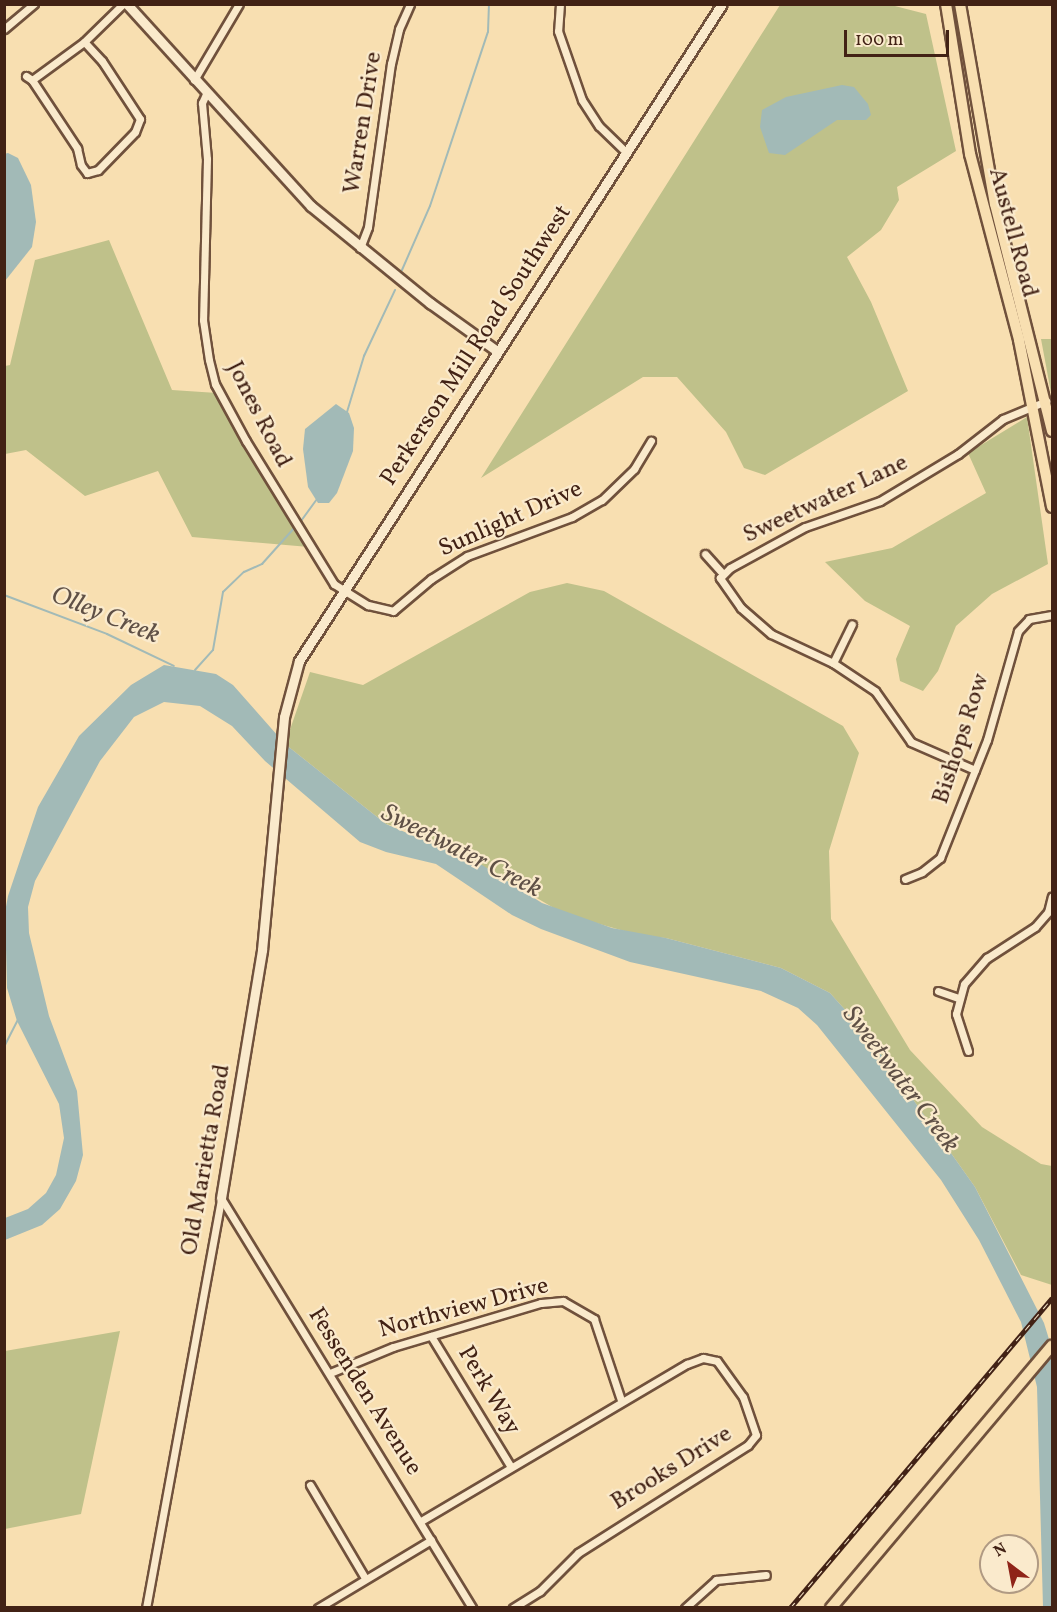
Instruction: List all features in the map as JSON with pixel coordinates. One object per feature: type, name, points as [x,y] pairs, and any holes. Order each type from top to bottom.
[{"type":"main road","name":"Austell Road","points":[[946,4],[970,154],[1033,406],[1053,507]]},
{"type":"main road","name":"Austell Road","points":[[960,4],[995,204],[1053,431]]},
{"type":"main road","points":[[833,1607],[1053,1346]]},
{"type":"street","points":[[4,29],[34,4]]},
{"type":"street","points":[[84,42],[102,61],[140,118],[135,132],[98,170],[87,173],[81,165],[78,148],[29,78],[84,42],[123,4]]},
{"type":"street","points":[[127,4],[290,187],[360,248],[497,351]]},
{"type":"street","points":[[194,80],[239,4]]},
{"type":"street","name":"Warren Drive","points":[[360,248],[368,227],[391,64],[399,29],[410,4]]},
{"type":"street","points":[[560,4],[558,31],[582,100],[599,126],[626,152]]},
{"type":"street","name":"Perkerson Mill Road Southwest","points":[[284,717],[299,661],[342,589],[722,4]]},
{"type":"street","name":"Jones Road","points":[[206,94],[202,103],[207,159],[203,320],[215,384],[261,467],[315,555],[342,589]]},
{"type":"street","name":"Sweetwater Lane","points":[[722,573],[805,527],[880,501],[957,454],[1003,419],[1046,401]]},
{"type":"street","name":"Sunlight Drive","points":[[342,589],[384,611],[398,609],[431,579],[467,556],[572,517],[602,500],[634,469],[651,441]]},
{"type":"street","points":[[705,554],[722,573],[722,583],[753,620],[771,634],[833,663],[875,691],[910,742],[975,770]]},
{"type":"street","name":"Bishops Row","points":[[905,879],[922,872],[940,858],[975,770],[1018,631],[1029,619],[1053,615]]},
{"type":"street","points":[[833,663],[852,624]]},
{"type":"street","name":"Old Marietta Road","points":[[146,1608],[221,1198],[262,950],[284,717]]},
{"type":"street","points":[[968,1051],[958,1025],[958,998],[974,969],[1017,941],[1050,913],[1053,896]]},
{"type":"street","points":[[938,991],[958,998]]},
{"type":"street","name":"Fessenden Avenue","points":[[221,1198],[421,1521],[472,1608]]},
{"type":"street","name":"Northview Drive","points":[[330,1373],[361,1358],[431,1336],[541,1303],[563,1301],[594,1319],[621,1400]]},
{"type":"street","name":"Perk Way","points":[[431,1336],[511,1467]]},
{"type":"street","name":"Brooks Drive","points":[[513,1608],[540,1591],[578,1553],[748,1445],[756,1435],[743,1396],[711,1358],[687,1364],[621,1400]]},
{"type":"street","points":[[421,1521],[621,1400]]},
{"type":"street","points":[[310,1485],[365,1578]]},
{"type":"street","points":[[318,1608],[431,1540]]},
{"type":"street","points":[[685,1608],[716,1580],[766,1575]]},
{"type":"green space","points":[[780,5],[891,5],[926,14],[956,151],[897,187],[899,200],[881,230],[847,257],[871,302],[908,391],[765,475],[744,468],[726,432],[677,377],[643,377],[481,478]]},
{"type":"green space","points":[[109,240],[172,390],[217,393],[309,547],[192,537],[158,471],[85,496],[26,450],[5,454],[5,366],[10,365],[35,260]]},
{"type":"green space","points":[[1041,339],[1052,339],[1052,398]]},
{"type":"green space","points":[[1027,417],[1048,564],[992,594],[956,626],[938,671],[923,691],[900,681],[896,659],[910,626],[865,601],[825,562],[892,548],[986,493],[968,453]]},
{"type":"green space","points":[[567,583],[604,591],[843,726],[859,753],[829,851],[831,919],[910,1050],[982,1127],[1041,1164],[1052,1166],[1052,1285],[1021,1275],[975,1187],[866,1033],[830,993],[781,968],[666,938],[642,936],[564,914],[498,875],[408,830],[386,824],[285,744],[310,672],[363,685],[530,592]]},
{"type":"green space","points":[[120,1331],[81,1514],[5,1529],[5,1351]]},
{"type":"water","points":[[842,85],[854,87],[868,104],[871,115],[866,120],[837,120],[785,155],[769,153],[760,127],[762,110],[786,97]]},
{"type":"water","points":[[8,153],[18,158],[31,185],[36,222],[32,247],[5,281],[4,154]]},
{"type":"water","points":[[336,404],[349,413],[354,428],[353,451],[337,493],[329,503],[318,503],[308,487],[303,449],[305,429]]},
{"type":"water","points":[[164,665],[216,674],[233,685],[285,744],[386,824],[482,865],[542,903],[612,928],[666,938],[781,968],[830,993],[866,1033],[975,1187],[1044,1323],[1052,1349],[1052,1607],[1043,1607],[1037,1387],[1021,1322],[979,1240],[941,1180],[817,1025],[798,1008],[761,991],[630,962],[541,929],[512,915],[436,864],[386,852],[360,842],[265,761],[232,726],[200,706],[164,702],[134,717],[100,761],[35,881],[28,907],[29,933],[49,1016],[77,1091],[83,1155],[76,1181],[60,1209],[42,1225],[5,1240],[5,1218],[28,1209],[46,1193],[56,1175],[64,1138],[59,1104],[17,1021],[7,988],[5,912],[8,896],[38,807],[79,736],[131,685]]},
{"type":"waterway","points":[[402,270],[430,206],[488,32],[489,4]]},
{"type":"waterway","points":[[347,412],[364,356],[395,290]]},
{"type":"waterway","points":[[301,521],[316,500]]},
{"type":"waterway","points":[[195,670],[213,650],[223,592],[244,572],[262,564],[296,526]]},
{"type":"waterway","name":"Olley Creek","points":[[4,595],[107,634],[174,666]]},
{"type":"waterway","points":[[4,1047],[18,1020]]},
{"type":"railway","points":[[790,1608],[1052,1298]]},
{"type":"water label","name":"Sweetwater Creek","points":[[461,852]]},
{"type":"water label","name":"Sweetwater Creek","points":[[900,1080]]}]
